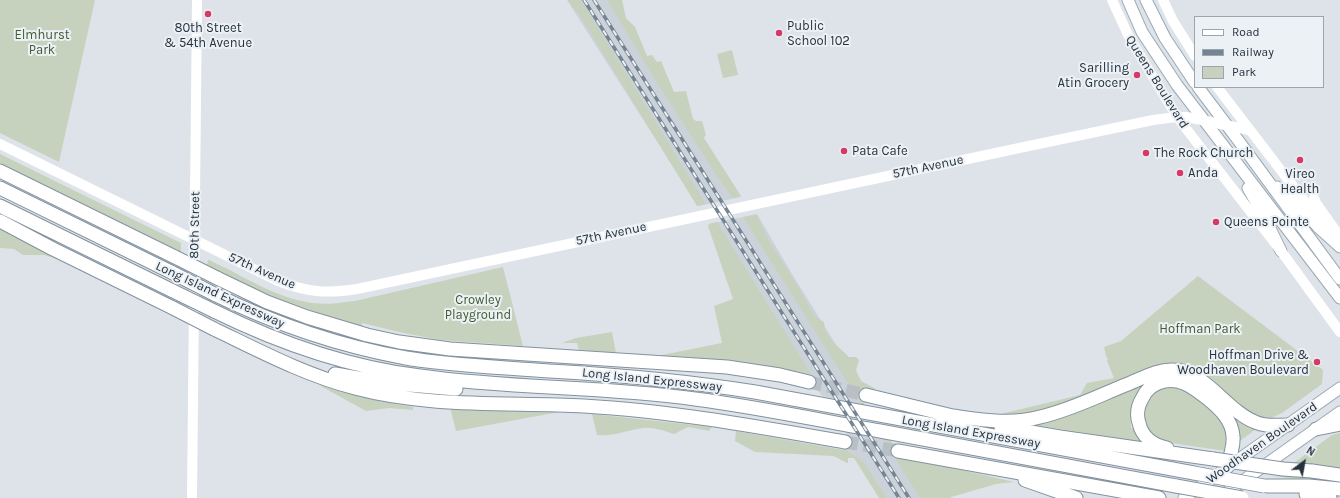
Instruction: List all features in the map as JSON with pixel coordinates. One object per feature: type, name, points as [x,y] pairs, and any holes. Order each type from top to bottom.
[{"type":"highway","points":[[0,171],[267,302],[307,317],[366,335],[410,344],[450,349],[727,367],[780,375],[809,382]]},
{"type":"highway","name":"Long Island Expressway","points":[[0,188],[259,315],[306,333],[356,348],[406,358],[458,365],[632,376],[703,384],[754,392],[1330,498]]},
{"type":"highway","name":"Long Island Expressway","points":[[0,206],[243,325],[292,345],[367,367],[446,380],[641,393],[719,402],[1242,498]]},
{"type":"highway","points":[[0,221],[214,329],[305,372],[336,383],[406,398],[446,402],[535,404],[610,408],[721,421],[845,442]]},
{"type":"highway","points":[[0,226],[53,249]]},
{"type":"highway","points":[[275,358],[344,376],[397,385],[473,390],[524,385]]},
{"type":"highway","points":[[953,416],[1006,422],[1040,417],[1065,409],[1156,373],[1174,370],[1186,372],[1197,378],[1250,420],[1262,425],[1288,425]]},
{"type":"highway","points":[[1226,468],[1232,449],[1233,435],[1229,422],[1221,410],[1193,387],[1176,380],[1163,381],[1147,390],[1140,403],[1137,418],[1140,428],[1148,440],[1158,445],[1167,448],[1216,457],[1283,469],[1340,475]]},
{"type":"highway","points":[[866,396],[983,424],[1045,434],[1216,457]]},
{"type":"highway","points":[[1316,429],[1340,424]]},
{"type":"highway","points":[[898,451],[1159,498]]},
{"type":"highway","points":[[977,465],[1076,498]]},
{"type":"highway","points":[[1266,486],[1310,486],[1340,489]]},
{"type":"highway","points":[[1115,491],[1144,498]]},
{"type":"main road","name":"Queens Boulevard","points":[[1128,0],[1142,32],[1176,85],[1340,298]]},
{"type":"main road","points":[[1146,0],[1165,38],[1194,82]]},
{"type":"main road","points":[[1199,88],[1340,279]]},
{"type":"main road","points":[[1230,156],[1265,218],[1281,251]]},
{"type":"main road","points":[[1267,180],[1296,202],[1319,228],[1340,246]]},
{"type":"main road","name":"Woodhaven Boulevard","points":[[1184,498],[1340,388]]},
{"type":"main road","name":"Woodhaven Boulevard","points":[[1219,498],[1340,412]]},
{"type":"street","name":"80th Street","points":[[192,498],[197,0]]},
{"type":"street","name":"Queens Boulevard","points":[[1112,0],[1131,41],[1177,117],[1281,251],[1340,332]]},
{"type":"street","points":[[1163,0],[1173,21],[1194,54]]},
{"type":"street","points":[[1218,88],[1340,246]]},
{"type":"street","name":"57th Avenue","points":[[0,144],[278,281],[306,290],[340,292],[1153,120],[1177,117],[1203,120],[1249,130]]},
{"type":"street","points":[[1314,198],[1335,230],[1340,246]]},
{"type":"shaded area","points":[[567,0],[614,0],[640,45],[741,197],[698,206]]},
{"type":"shaded area","points":[[757,214],[792,274],[858,380],[864,405],[822,396],[817,389],[808,387],[811,374],[798,371],[717,245],[709,224]]},
{"type":"shaded area","points":[[847,431],[890,439],[892,443],[899,444],[897,455],[929,498],[881,498],[855,456],[844,447]]},
{"type":"green space","name":"Elmhurst Park","points":[[0,0],[95,0],[59,162],[0,133]]},
{"type":"green space","points":[[568,0],[581,0],[706,204],[697,206],[579,14]]},
{"type":"green space","points":[[607,0],[622,0],[626,18],[635,27],[647,56],[652,55],[657,62],[661,61],[674,92],[686,91],[693,119],[696,121],[702,121],[706,135],[704,138],[741,196],[733,198],[721,182],[659,86]]},
{"type":"green space","points":[[732,50],[738,75],[723,78],[717,54]]},
{"type":"green space","points":[[0,154],[181,243],[181,252],[0,163]]},
{"type":"green space","points":[[757,215],[768,239],[815,317],[824,322],[825,331],[832,341],[849,357],[856,357],[859,360],[856,370],[861,381],[876,389],[868,389],[864,405],[849,385],[743,217]]},
{"type":"green space","points":[[717,222],[811,374],[739,362],[657,356],[722,343],[714,306],[733,299],[708,226],[709,224]]},
{"type":"green space","points":[[0,229],[64,261],[44,255],[23,255],[14,249],[0,248]]},
{"type":"green space","name":"Crowley Playground","points":[[208,260],[285,296],[312,303],[323,304],[355,301],[503,267],[523,346],[440,340],[362,323],[362,327],[264,293],[207,265]]},
{"type":"green space","name":"Hoffman Park","points":[[1198,276],[1323,370],[1322,384],[1282,413],[1273,417],[1262,417],[1248,412],[1197,373],[1087,396],[1033,415],[988,417],[1080,395],[1087,383],[1114,378],[1107,361],[1108,359],[1104,347],[1121,341]]},
{"type":"green space","points":[[612,332],[616,353],[579,350],[577,343],[562,343],[576,338]]},
{"type":"green space","points":[[1147,382],[1138,392],[1133,403],[1131,415],[1131,428],[1135,428],[1143,442],[1028,424]]},
{"type":"green space","points":[[1163,383],[1187,389],[1223,418],[1229,429],[1226,451],[1171,443],[1155,437],[1150,433],[1145,423],[1144,400]]},
{"type":"green space","points":[[317,384],[365,398],[413,407],[413,410],[389,408],[366,411]]},
{"type":"green space","points":[[450,407],[559,412],[456,431]]},
{"type":"green space","points":[[1230,411],[1250,429],[1256,425],[1260,426],[1236,444]]},
{"type":"green space","points":[[592,414],[712,427],[709,431],[688,427],[674,434],[647,428],[609,435],[597,435]]},
{"type":"green space","points":[[736,431],[844,450],[844,447],[864,463],[887,498],[879,498],[854,458],[848,458],[848,463],[833,456],[755,452],[735,441]]},
{"type":"green space","points":[[1340,433],[1340,483],[1297,480],[1276,476],[1332,435]]},
{"type":"green space","points":[[883,438],[890,439],[892,443],[899,444],[897,455],[1014,482],[996,484],[950,498],[920,498]]},
{"type":"tunnel","points":[[809,382],[866,395]]},
{"type":"tunnel","points":[[845,442],[898,451]]},
{"type":"railway","points":[[584,0],[899,498]]},
{"type":"railway","points":[[594,0],[909,498]]},
{"type":"place","name":"80th Street & 54th Avenue","points":[[208,14]]},
{"type":"place","name":"Public School 102","points":[[779,33]]},
{"type":"place","name":"Sarilling Atin Grocery","points":[[1137,75]]},
{"type":"place","name":"Pata Cafe","points":[[844,151]]},
{"type":"place","name":"The Rock Church","points":[[1146,153]]},
{"type":"place","name":"Vireo Health","points":[[1300,160]]},
{"type":"place","name":"Anda","points":[[1180,173]]},
{"type":"place","name":"Queens Pointe","points":[[1216,222]]},
{"type":"place","name":"Hoffman Drive & Woodhaven Boulevard","points":[[1317,362]]}]
